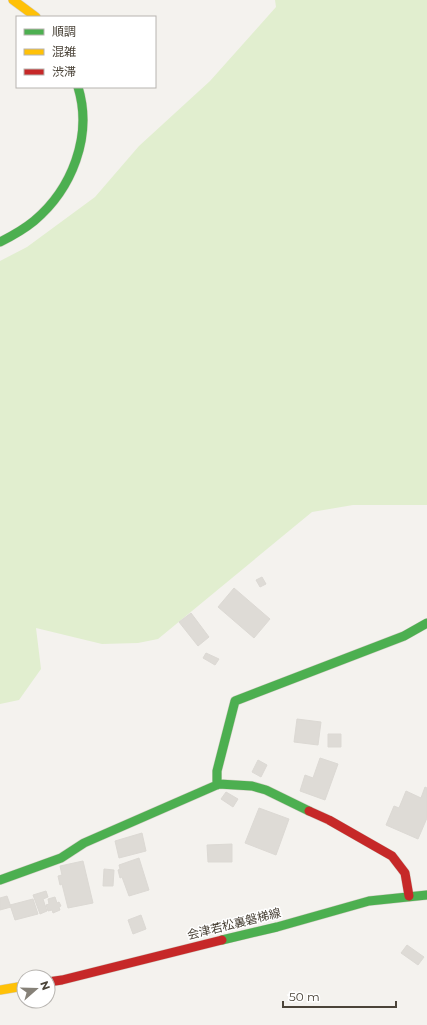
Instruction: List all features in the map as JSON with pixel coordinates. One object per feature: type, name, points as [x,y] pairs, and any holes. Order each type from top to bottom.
[{"type":"street","points":[[13,0],[35,16]]},
{"type":"street","points":[[0,242],[10,238],[39,217],[51,205],[70,174],[82,136],[84,114],[78,88]]},
{"type":"street","points":[[217,785],[217,771],[235,701],[396,639],[427,623]]},
{"type":"street","points":[[0,880],[61,858],[84,843],[217,785],[230,784],[252,786],[266,790],[329,820],[392,856],[405,873],[409,896]]},
{"type":"street","name":"会津若松裏磐梯線","points":[[56,981],[277,927],[369,902],[427,895]]},
{"type":"street","points":[[0,990],[16,987]]},
{"type":"green space","points":[[275,0],[427,0],[427,505],[353,505],[312,512],[158,639],[138,643],[102,644],[36,628],[41,669],[19,700],[0,704],[0,261],[27,247],[95,197],[139,146],[210,81],[276,7]]},
{"type":"building","points":[[262,577],[266,584],[260,587],[256,580]]},
{"type":"building","points":[[234,588],[270,619],[254,638],[218,607]]},
{"type":"building","points":[[191,613],[209,637],[198,646],[179,622]]},
{"type":"building","points":[[206,653],[219,659],[215,665],[203,658]]},
{"type":"building","points":[[297,719],[321,722],[318,745],[294,742]]},
{"type":"building","points":[[328,734],[341,734],[341,747],[328,747]]},
{"type":"building","points":[[320,758],[338,764],[325,800],[300,791],[305,775],[313,778]]},
{"type":"building","points":[[258,760],[267,765],[261,777],[252,772]]},
{"type":"building","points":[[425,787],[427,788],[427,818],[418,839],[386,825],[394,806],[399,808],[406,791],[421,798]]},
{"type":"building","points":[[226,792],[238,799],[233,807],[221,799]]},
{"type":"building","points":[[259,808],[289,819],[276,855],[245,843]]},
{"type":"building","points":[[142,833],[146,851],[119,858],[115,841]]},
{"type":"building","points":[[232,844],[232,862],[208,862],[207,845]]},
{"type":"building","points":[[139,858],[149,890],[129,896],[122,877],[120,878],[118,870],[120,869],[119,865]]},
{"type":"building","points":[[83,861],[93,903],[68,908],[62,884],[60,885],[58,876],[62,875],[60,866]]},
{"type":"building","points":[[104,869],[114,870],[113,886],[103,886]]},
{"type":"building","points":[[46,891],[48,897],[43,899],[47,911],[40,914],[33,895]]},
{"type":"building","points":[[7,896],[11,907],[0,910],[0,898]]},
{"type":"building","points":[[55,897],[57,903],[59,902],[61,906],[59,907],[60,910],[53,913],[52,910],[48,911],[46,905],[49,904],[48,899]]},
{"type":"building","points":[[33,899],[38,914],[15,920],[10,905]]},
{"type":"building","points":[[141,915],[146,929],[133,934],[128,920]]},
{"type":"building","points":[[407,945],[424,957],[418,965],[401,953]]},
{"type":"traffic: fast","points":[[0,242],[17,233],[34,221],[59,193],[69,177],[81,142],[83,124],[82,106],[78,88]]},
{"type":"traffic: fast","points":[[217,785],[217,771],[235,701],[404,636],[427,623]]},
{"type":"traffic: fast","points":[[0,880],[61,858],[84,843],[219,784],[252,786],[266,790],[309,811]]},
{"type":"traffic: fast","points":[[222,940],[277,927],[369,901],[427,895]]},
{"type":"traffic: slow","points":[[13,0],[35,16]]},
{"type":"traffic: slow","points":[[0,990],[16,987]]},
{"type":"traffic: jam","points":[[309,811],[329,820],[392,856],[405,873],[409,896]]},
{"type":"traffic: jam","points":[[56,981],[222,940]]}]
